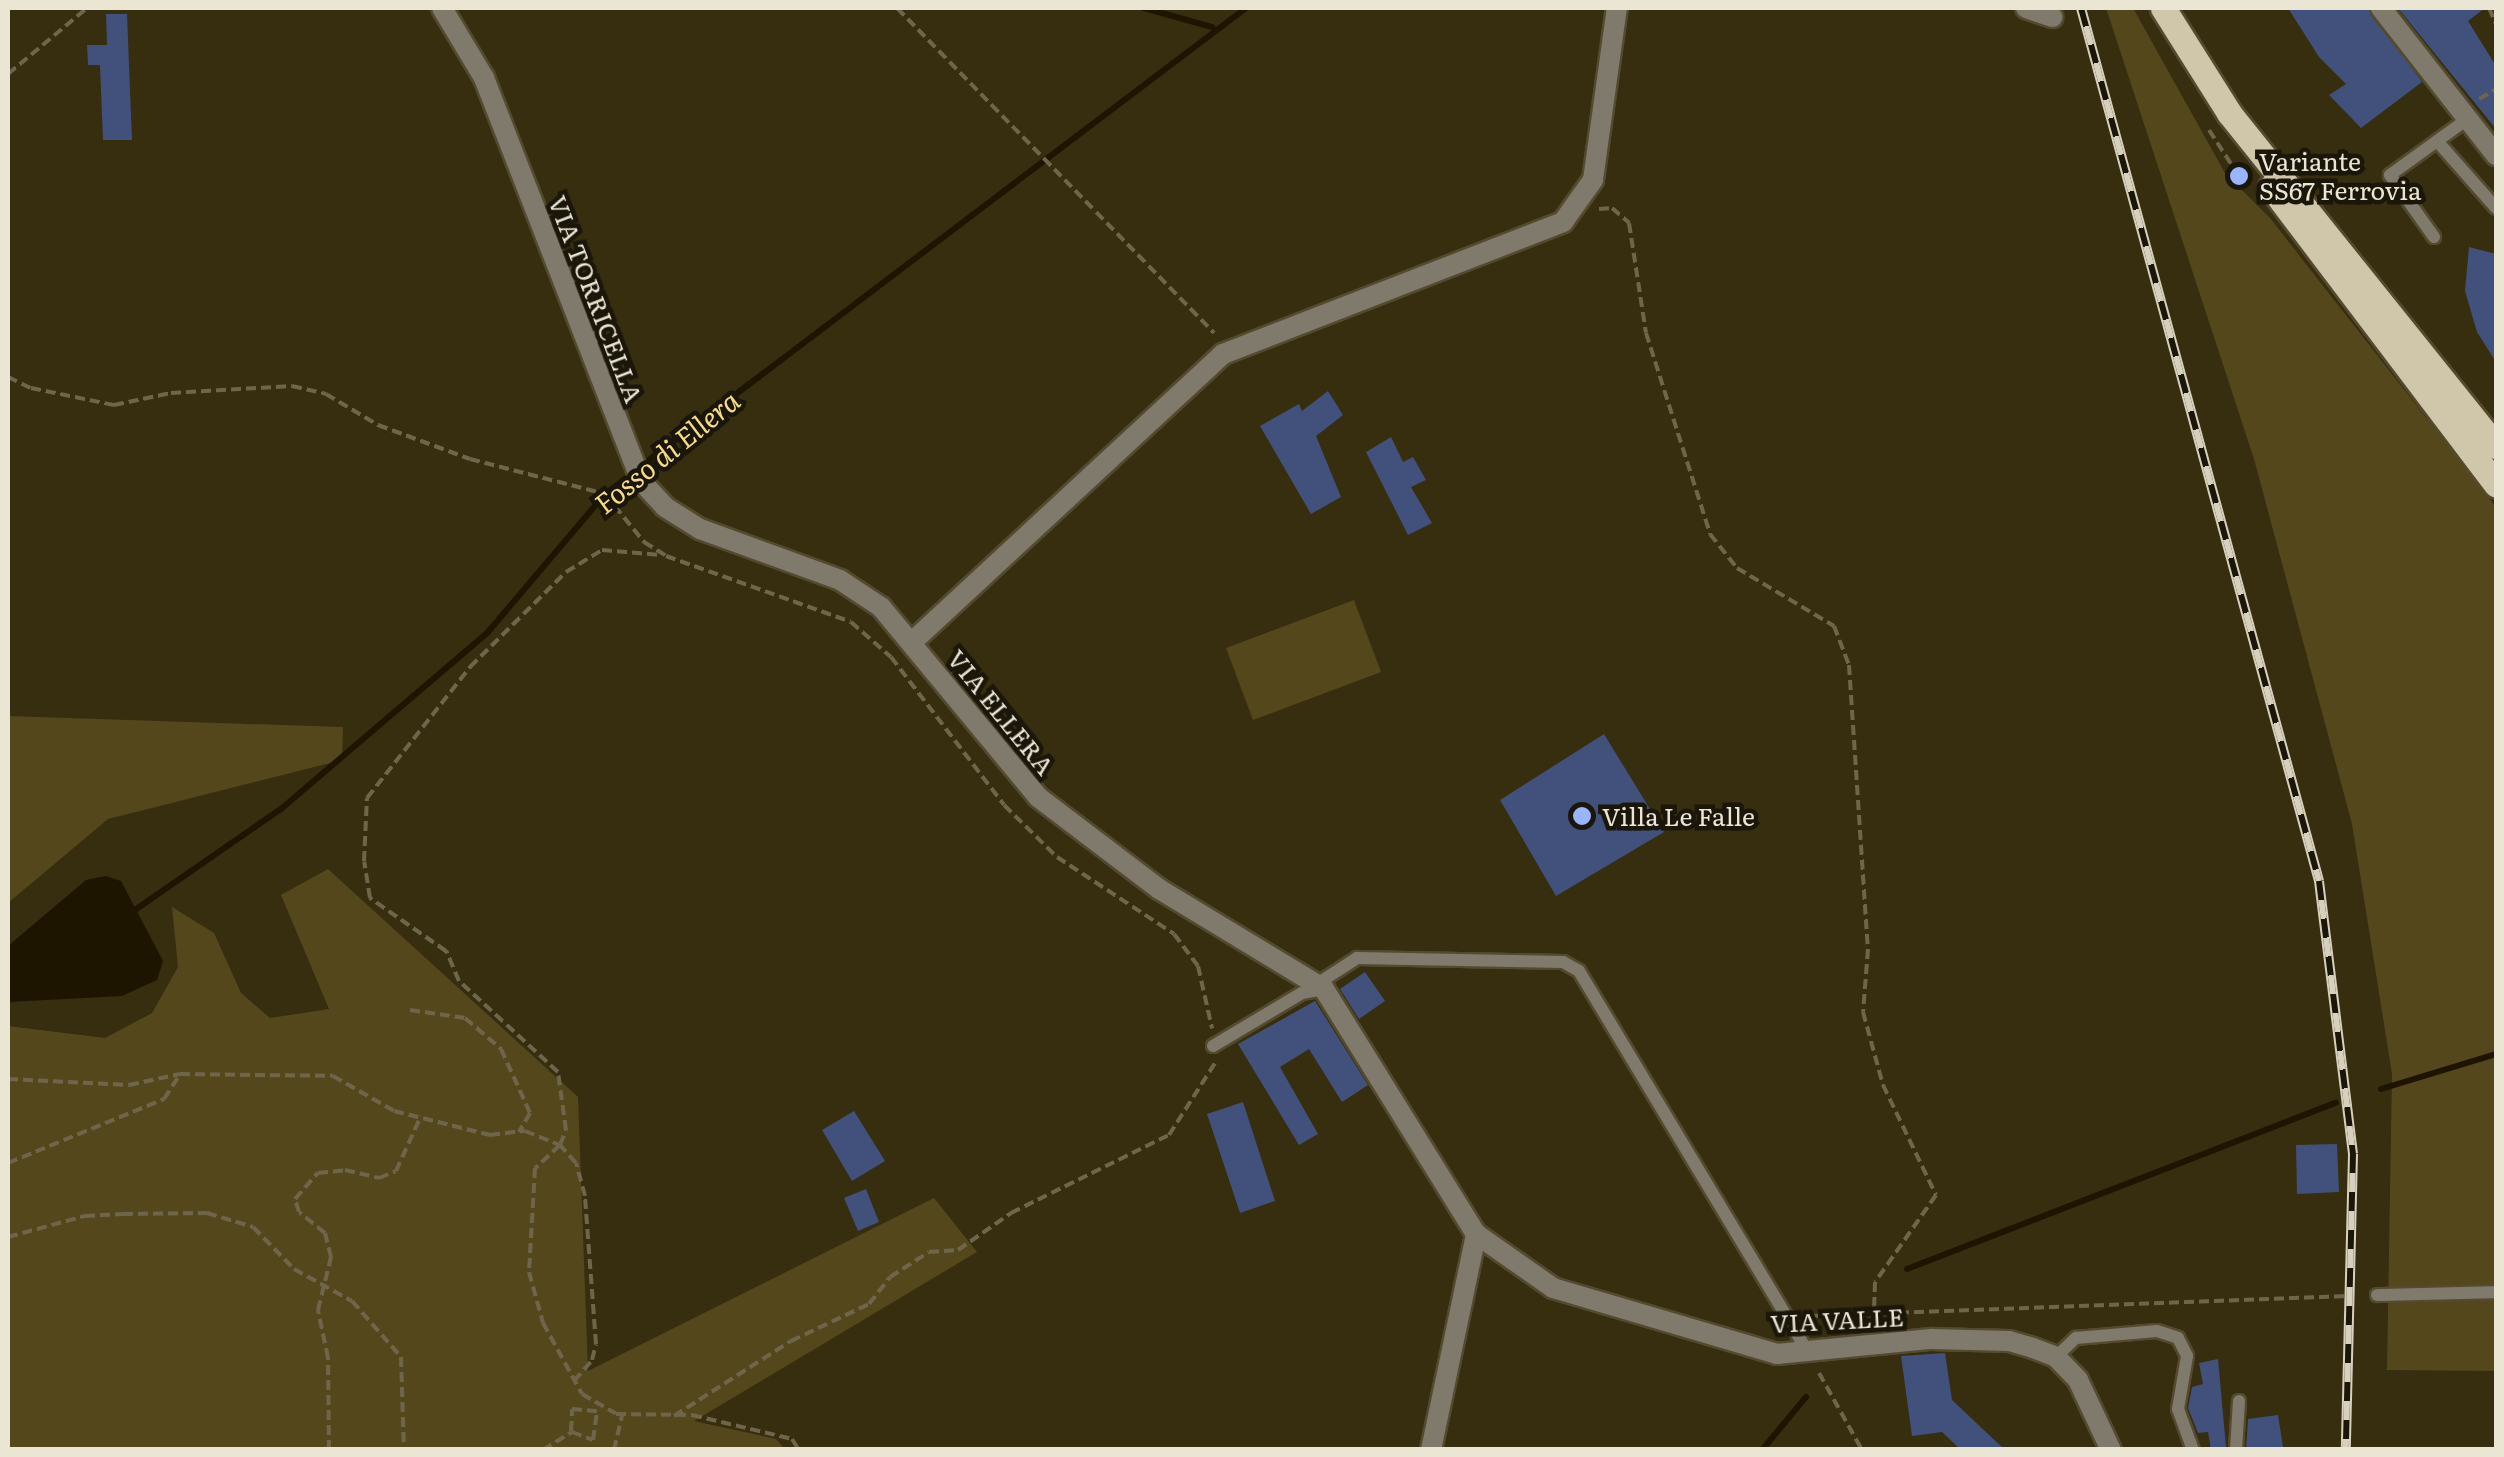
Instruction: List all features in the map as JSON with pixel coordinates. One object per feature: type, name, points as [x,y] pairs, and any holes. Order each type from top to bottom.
[{"type":"main road","points":[[2163,8],[2288,216],[2496,486]]},
{"type":"main road","points":[[2229,113],[2496,446]]},
{"type":"street","name":"VIA TORRICELLA","points":[[442,8],[484,78],[638,473],[664,506],[700,529],[840,580],[882,607],[912,642]]},
{"type":"street","name":"VIA ELLERA","points":[[1476,1234],[1320,986],[1159,889],[1038,797],[912,642],[1231,351],[1522,242],[1571,211],[1593,180],[1617,8]]},
{"type":"street","points":[[2026,8],[2052,16]]},
{"type":"street","points":[[2381,8],[2496,155]]},
{"type":"street","points":[[1432,1450],[1476,1234]]},
{"type":"street","name":"VIA VALLE","points":[[1476,1234],[1553,1288],[1777,1354],[1931,1340],[2009,1341],[2056,1357]]},
{"type":"street","points":[[2056,1357],[2078,1380],[2110,1450]]},
{"type":"lane","points":[[2434,237],[2390,175],[2466,120]]},
{"type":"lane","points":[[2437,141],[2496,208]]},
{"type":"lane","points":[[1213,1046],[1320,986],[1356,958],[1563,962],[1579,972],[1807,1351]]},
{"type":"lane","points":[[2377,1295],[2496,1292]]},
{"type":"lane","points":[[2056,1357],[2076,1338],[2156,1330],[2178,1338],[2187,1356],[2178,1409],[2193,1450]]},
{"type":"lane","points":[[2236,1450],[2233,1418],[2240,1401]]},
{"type":"path","points":[[8,74],[87,8]]},
{"type":"path","points":[[897,8],[1231,351]]},
{"type":"path","points":[[2489,8],[2496,24]]},
{"type":"path","points":[[2200,116],[2239,176]]},
{"type":"path","points":[[1571,211],[1612,208],[1630,223],[1646,333],[1710,534],[1736,568],[1834,626],[1849,665],[1868,950],[1863,1012],[1883,1085],[1936,1195],[1874,1282],[1874,1314]]},
{"type":"path","points":[[8,376],[31,388],[114,404],[171,393],[292,386],[326,394],[378,425],[470,460],[605,494],[644,542],[666,556],[850,622],[891,657],[1004,806],[1056,857],[1174,934],[1198,966],[1215,1068],[1168,1135],[1012,1214],[958,1250],[930,1252],[890,1277],[869,1304],[791,1341],[674,1416]]},
{"type":"path","points":[[666,556],[602,550],[566,572],[470,667],[367,798],[364,861],[370,898],[446,951],[458,981],[558,1072],[566,1130],[560,1145],[536,1168],[529,1272],[542,1323],[574,1381],[603,1408],[622,1415],[674,1416],[792,1438],[799,1450]]},
{"type":"path","points":[[410,1010],[465,1018],[501,1049],[530,1112],[519,1132]]},
{"type":"path","points":[[8,1078],[128,1085],[180,1074],[333,1076],[394,1110],[490,1135],[519,1132],[560,1145],[576,1163],[585,1196],[596,1344],[592,1360],[574,1381]]},
{"type":"path","points":[[8,1163],[164,1100],[180,1074]]},
{"type":"path","points":[[329,1450],[328,1358],[318,1310],[330,1256],[325,1234],[299,1212],[299,1190],[318,1173],[345,1170],[379,1178],[396,1171],[421,1115]]},
{"type":"path","points":[[8,1237],[85,1216],[207,1213],[253,1227],[270,1249],[324,1289],[352,1302],[401,1357],[404,1450]]},
{"type":"path","points":[[1788,1317],[2348,1296]]},
{"type":"path","points":[[1807,1351],[1862,1450]]},
{"type":"path","points":[[572,1432],[572,1409],[603,1408]]},
{"type":"path","points":[[572,1432],[593,1440],[596,1411]]},
{"type":"path","points":[[614,1450],[622,1415]]},
{"type":"path","points":[[543,1450],[572,1432]]},
{"type":"shaded area","points":[[2106,8],[2133,8],[2225,173],[2270,218],[2496,507],[2496,1371],[2387,1370],[2392,1074],[2352,824],[2254,459]]},
{"type":"shaded area","points":[[1354,600],[1381,672],[1253,720],[1226,648]]},
{"type":"shaded area","points":[[8,716],[343,727],[342,760],[108,819],[8,903]]},
{"type":"shaded area","points":[[328,869],[578,1097],[588,1371],[934,1198],[977,1252],[694,1421],[776,1439],[785,1449],[8,1449],[8,1026],[105,1038],[152,1013],[178,967],[172,907],[214,933],[241,993],[270,1018],[329,1009],[281,895]]},
{"type":"shaded area","points":[[106,876],[121,881],[163,961],[157,980],[122,996],[8,1002],[8,946],[86,880]]},
{"type":"building","points":[[2288,8],[2368,8],[2422,82],[2361,128],[2329,95],[2346,84],[2319,57]]},
{"type":"building","points":[[2398,8],[2485,8],[2468,21],[2496,66],[2496,129]]},
{"type":"building","points":[[106,14],[127,14],[132,140],[103,140],[100,65],[88,65],[87,45],[107,45]]},
{"type":"building","points":[[2469,247],[2496,254],[2496,362],[2477,332],[2465,291]]},
{"type":"building","points":[[1328,391],[1343,415],[1316,436],[1341,497],[1311,514],[1260,426],[1299,404],[1302,411]]},
{"type":"building","points":[[1391,437],[1403,462],[1413,457],[1426,480],[1411,487],[1432,523],[1408,535],[1366,452]]},
{"type":"building","name":"Villa Le Falle","points":[[1604,734],[1664,832],[1556,896],[1500,800]]},
{"type":"building","points":[[1365,972],[1385,1001],[1359,1019],[1340,989]]},
{"type":"building","points":[[1315,1001],[1368,1085],[1342,1102],[1309,1049],[1280,1067],[1318,1134],[1299,1145],[1238,1044]]},
{"type":"building","points":[[1243,1102],[1275,1201],[1240,1213],[1207,1114]]},
{"type":"building","points":[[854,1111],[885,1161],[852,1181],[822,1130]]},
{"type":"building","points":[[2337,1144],[2339,1192],[2297,1194],[2296,1145]]},
{"type":"building","points":[[866,1189],[879,1222],[858,1231],[844,1198]]},
{"type":"building","points":[[1945,1353],[1952,1400],[2005,1450],[1961,1450],[1942,1432],[1912,1436],[1901,1356]]},
{"type":"building","points":[[2218,1359],[2226,1447],[2211,1450],[2208,1432],[2198,1433],[2188,1408],[2192,1387],[2203,1384],[2199,1363]]},
{"type":"building","points":[[2278,1415],[2283,1447],[2246,1450],[2248,1419]]},
{"type":"waterway","points":[[1144,8],[1212,27]]},
{"type":"waterway","name":"Fosso di Ellera","points":[[641,466],[1246,8]]},
{"type":"waterway","name":"Fosso di Ellera","points":[[132,912],[281,809],[488,632],[605,494],[632,474]]},
{"type":"waterway","points":[[2381,1089],[2496,1054]]},
{"type":"waterway","points":[[1907,1269],[2336,1103]]},
{"type":"waterway","points":[[1762,1450],[1806,1397]]},
{"type":"railway","points":[[2081,8],[2319,881],[2353,1154],[2346,1450]]},
{"type":"place","name":"Variante SS67 Ferrovia","points":[[2239,176]]},
{"type":"place","name":"Villa Le Falle","points":[[1582,816]]}]
